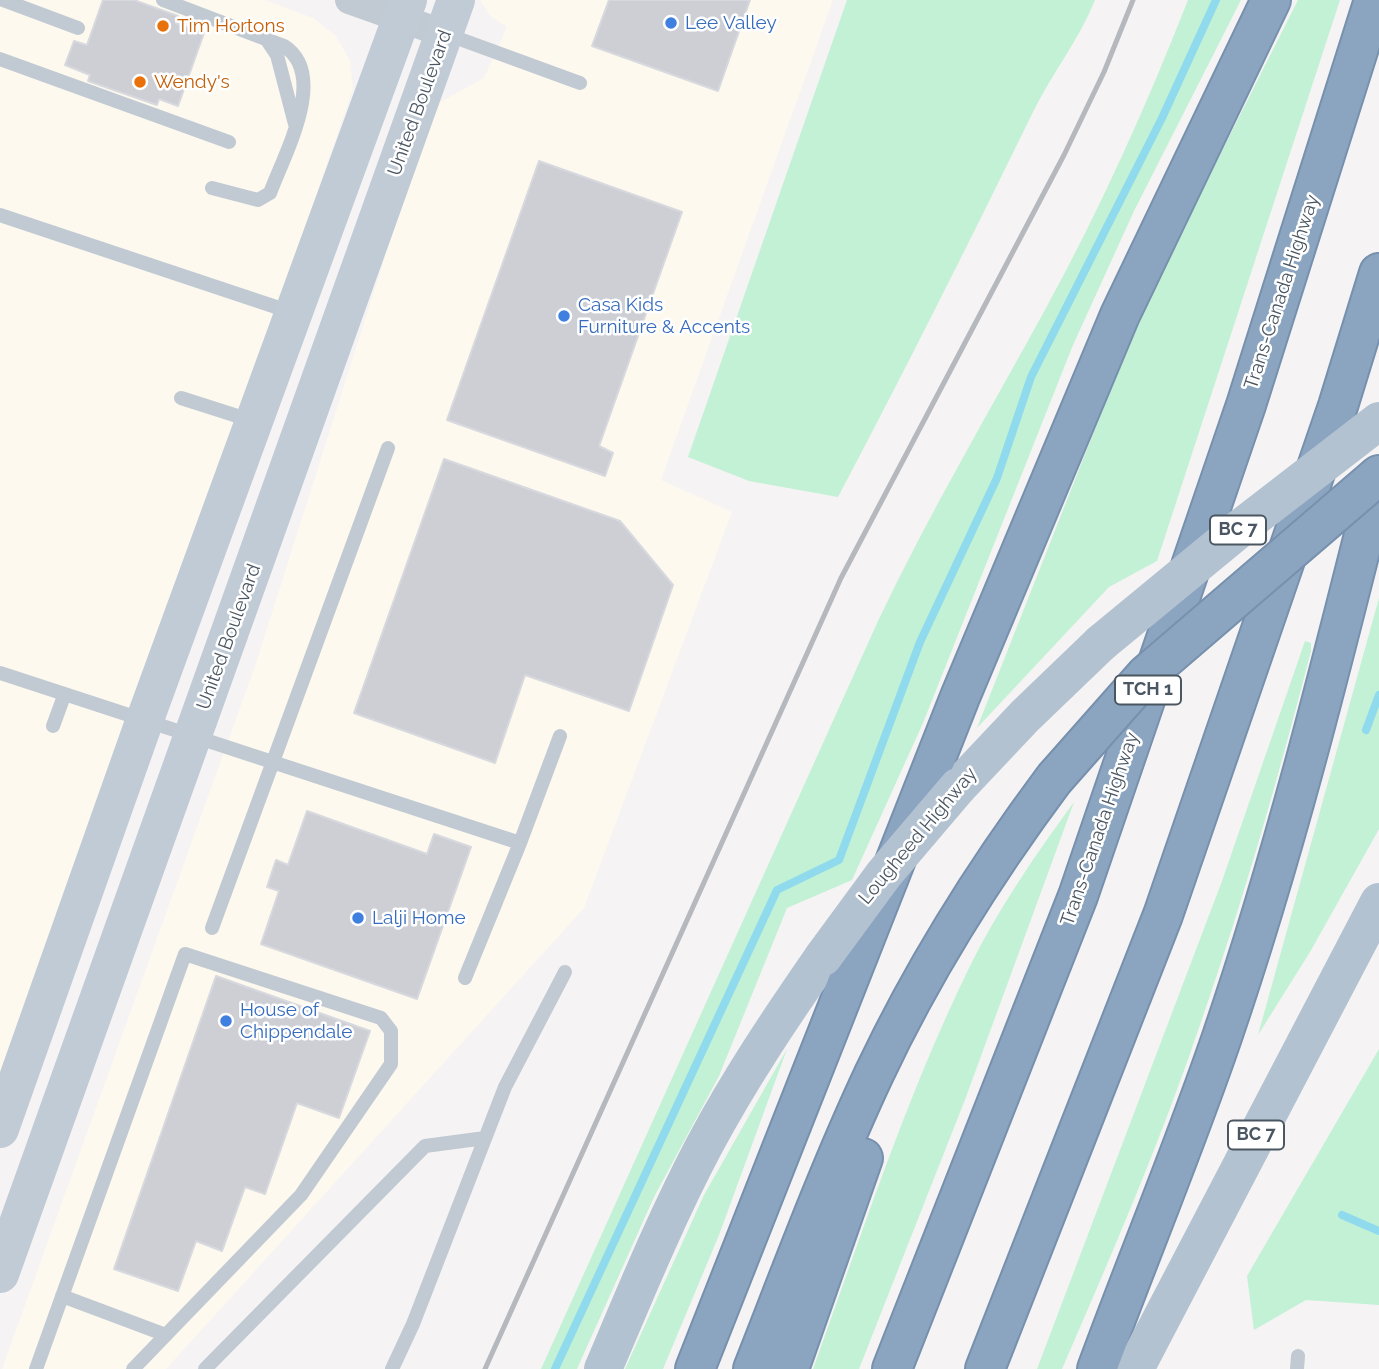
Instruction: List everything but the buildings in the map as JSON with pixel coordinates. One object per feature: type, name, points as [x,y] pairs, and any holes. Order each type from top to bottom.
[{"type":"highway","points":[[695,1369],[960,697],[1114,328],[1271,0]]},
{"type":"highway","name":"Trans-Canada Highway","points":[[892,1369],[1078,896],[1246,404],[1374,0]]},
{"type":"highway","points":[[985,1369],[1163,915],[1338,406],[1379,273]]},
{"type":"highway","points":[[753,1369],[874,1073],[918,989],[1016,830],[1054,779],[1146,675],[1379,475]]},
{"type":"highway","points":[[1097,1369],[1222,1038],[1259,923],[1292,812],[1379,475]]},
{"type":"highway","points":[[789,1369],[896,1069],[966,911]]},
{"type":"main road","points":[[0,1129],[144,722],[405,9]]},
{"type":"main road","name":"United Boulevard","points":[[0,1274],[451,17]]},
{"type":"main road","name":"Lougheed Highway","points":[[603,1369],[645,1270],[703,1147],[764,1041],[884,874],[958,787],[1025,716],[1101,643],[1379,421]]},
{"type":"main road","name":"BC 7","points":[[1135,1369],[1379,902]]},
{"type":"street","points":[[349,0],[451,17]]},
{"type":"lane","points":[[3,0],[78,28]]},
{"type":"lane","points":[[163,0],[284,46],[299,61],[305,90],[270,193],[258,200],[212,188]]},
{"type":"lane","points":[[451,17],[580,83]]},
{"type":"lane","points":[[0,59],[229,142]]},
{"type":"lane","points":[[0,215],[294,313]]},
{"type":"lane","points":[[181,398],[254,422]]},
{"type":"lane","points":[[212,928],[388,448]]},
{"type":"lane","points":[[0,673],[520,843]]},
{"type":"lane","points":[[53,726],[64,696]]},
{"type":"lane","points":[[465,978],[560,736]]},
{"type":"lane","points":[[36,1369],[185,954],[382,1018],[391,1031],[391,1064],[316,1174],[301,1195],[133,1369]]},
{"type":"lane","points":[[392,1369],[413,1324],[505,1087],[565,972]]},
{"type":"lane","points":[[205,1369],[425,1146],[485,1138]]},
{"type":"lane","points":[[62,1296],[166,1335]]},
{"type":"shaded area","points":[[0,0],[265,0],[313,18],[336,36],[350,61],[353,89],[0,1110]]},
{"type":"shaded area","points":[[480,0],[833,0],[661,480],[732,512],[584,908],[166,1369],[2,1369],[255,666],[433,106],[484,78],[507,27],[490,16]]},
{"type":"green space","points":[[847,0],[1095,0],[1033,112],[838,497],[749,481],[688,457]]},
{"type":"green space","points":[[1188,0],[1241,0],[1134,211],[1073,345],[923,723],[852,880],[787,908],[719,1076],[654,1197],[577,1369],[541,1369],[878,621],[1104,195]]},
{"type":"green space","points":[[1298,0],[1340,0],[1157,561],[1109,587],[977,728],[1127,348],[1172,250]]},
{"type":"green space","points":[[1379,598],[1379,829],[1310,952],[1258,1035]]},
{"type":"green space","points":[[1305,641],[1311,643],[1311,651],[1286,744],[1232,928],[1187,1063],[1118,1239],[1062,1369],[1037,1369],[1222,881]]},
{"type":"green space","points":[[1074,802],[966,1097],[859,1369],[813,1369],[886,1166],[946,1017],[992,924]]},
{"type":"green space","points":[[787,1049],[719,1235],[663,1369],[625,1369],[704,1195]]},
{"type":"green space","points":[[1379,1049],[1379,1305],[1306,1300],[1254,1330],[1247,1276]]},
{"type":"waterway","points":[[555,1369],[777,890],[839,860],[920,642],[997,478],[1031,377],[1162,118],[1216,0]]},
{"type":"waterway","points":[[1366,730],[1379,695]]},
{"type":"waterway","points":[[1342,1215],[1379,1231]]},
{"type":"railway","points":[[485,1369],[841,578],[1064,155],[1104,72],[1133,0]]},
{"type":"place","name":"Lee Valley","points":[[671,23]]},
{"type":"place","name":"Tim Hortons","points":[[163,26]]},
{"type":"place","name":"Wendy's","points":[[140,82]]},
{"type":"place","name":"Casa Kids Furniture & Accents","points":[[564,316]]},
{"type":"place","name":"Lalji Home","points":[[358,918]]},
{"type":"place","name":"House of Chippendale","points":[[226,1021]]}]
